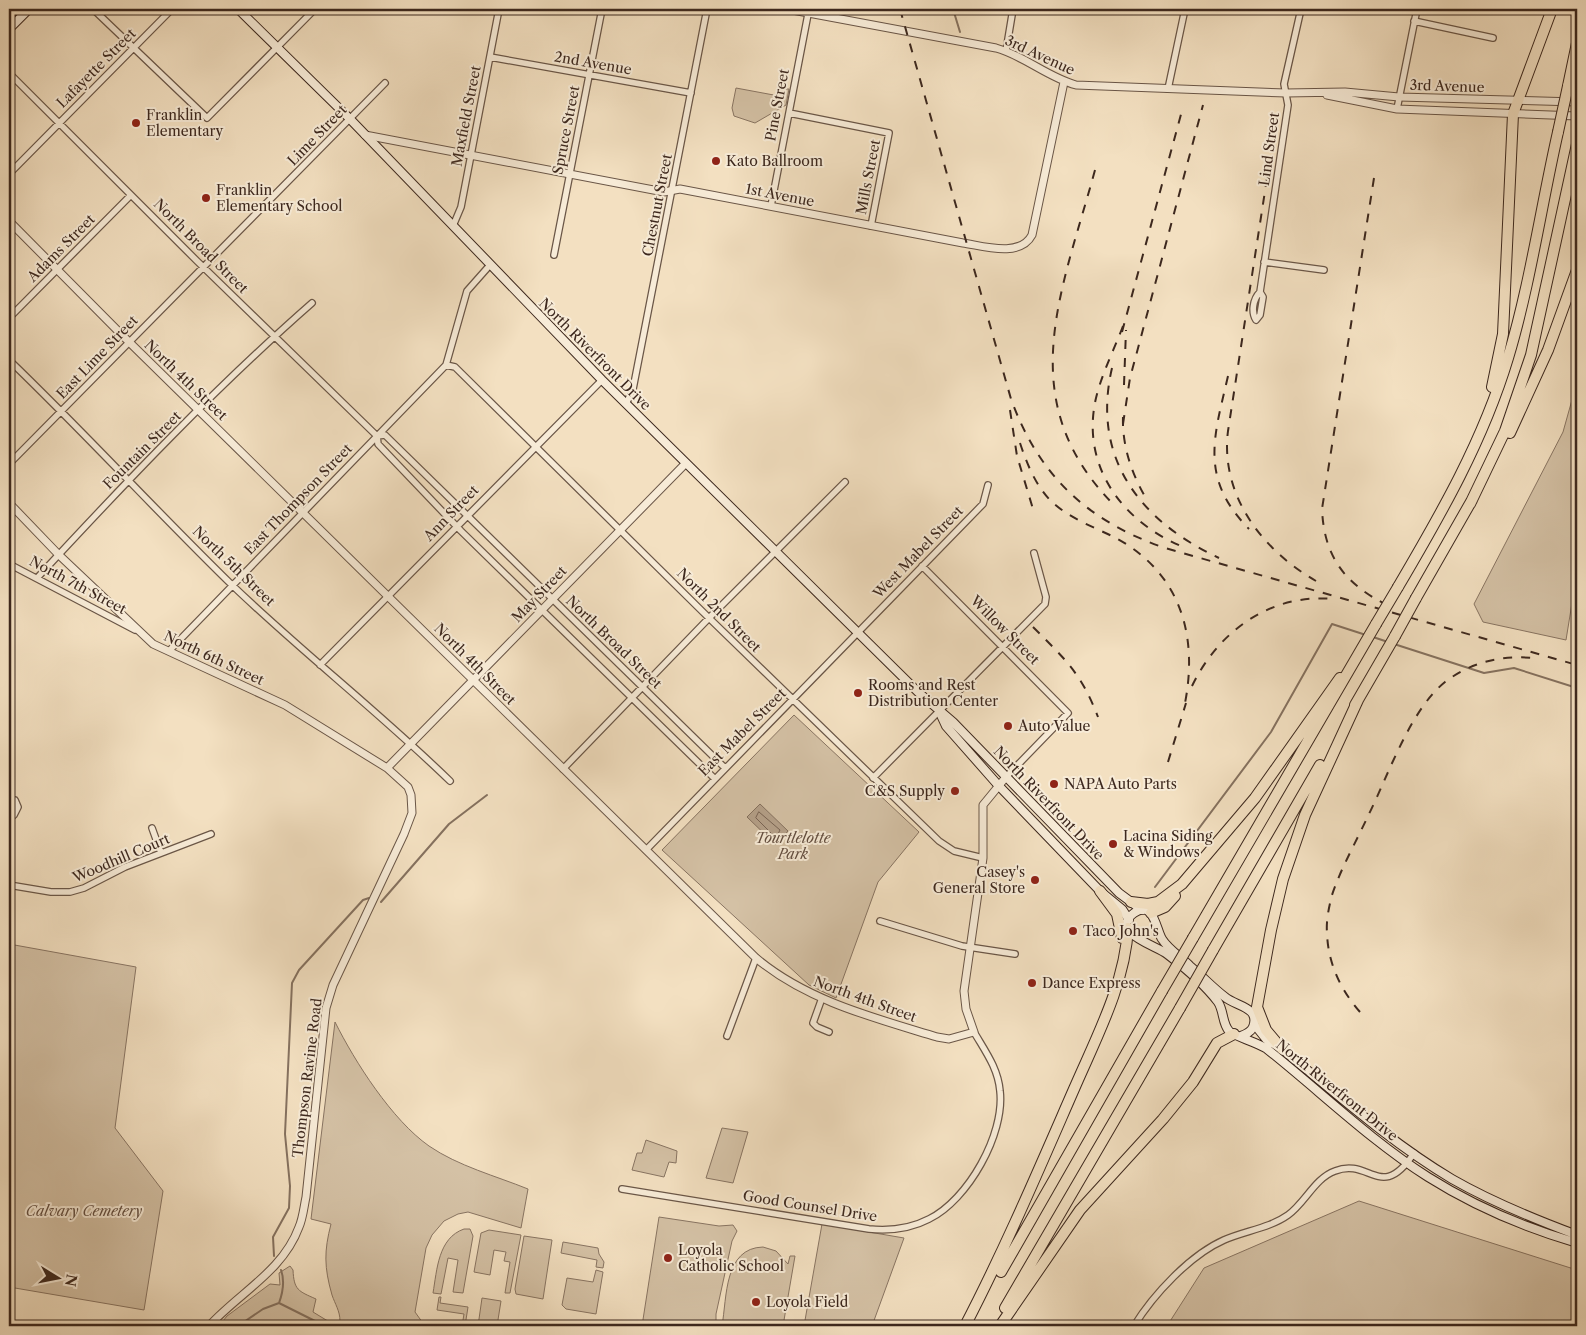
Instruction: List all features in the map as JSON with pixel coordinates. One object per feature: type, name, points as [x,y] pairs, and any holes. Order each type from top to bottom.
[{"type":"highway","points":[[1471,455],[1490,392],[1503,334],[1514,114],[1552,9]]},
{"type":"highway","points":[[970,1326],[1162,991],[1450,498],[1471,455],[1508,359],[1577,43]]},
{"type":"highway","points":[[1470,504],[1505,430],[1531,355],[1577,144]]},
{"type":"highway","points":[[995,1326],[1506,442],[1530,393],[1577,270]]},
{"type":"highway","points":[[1146,912],[1170,903],[1182,884],[1255,798],[1330,689],[1355,661]]},
{"type":"highway","points":[[1282,1049],[1255,1018],[1266,956],[1291,852],[1327,763],[1358,700]]},
{"type":"highway","points":[[1131,902],[1148,904],[1158,902],[1182,884]]},
{"type":"highway","points":[[1100,891],[1117,914],[1122,928],[1119,975]]},
{"type":"highway","points":[[965,1326],[1014,1229],[1107,1011],[1125,954],[1128,924]]},
{"type":"highway","points":[[1000,1326],[1080,1210],[1163,1119],[1193,1082],[1217,1043],[1237,1035]]},
{"type":"main road","points":[[9,15],[15,9]]},
{"type":"main road","points":[[9,30],[29,9]]},
{"type":"main road","name":"North Riverfront Drive","points":[[238,9],[350,119],[626,404],[939,712],[953,722],[1119,893],[1146,912]]},
{"type":"main road","name":"North Riverfront Drive","points":[[939,712],[946,726],[998,786],[1100,891],[1122,909],[1136,938],[1161,944]]},
{"type":"main road","points":[[1128,924],[1133,914],[1146,912],[1156,920],[1161,944],[1221,1000],[1248,1008],[1255,1018],[1249,1032],[1237,1035],[1225,1026],[1221,1000]]},
{"type":"main road","name":"North Riverfront Drive","points":[[1237,1035],[1264,1047],[1363,1130],[1427,1176],[1481,1205],[1522,1224],[1577,1243]]},
{"type":"main road","name":"North Riverfront Drive","points":[[1282,1049],[1377,1128],[1452,1179],[1502,1206],[1577,1235]]},
{"type":"street","points":[[93,9],[206,118],[313,11]]},
{"type":"street","name":"Lafayette Street","points":[[9,174],[172,9]]},
{"type":"street","name":"Maxfield Street","points":[[453,226],[461,207],[499,9]]},
{"type":"street","name":"Spruce Street","points":[[554,255],[602,9]]},
{"type":"street","name":"Chestnut Street","points":[[626,404],[633,389],[707,9]]},
{"type":"street","name":"3rd Avenue","points":[[787,9],[809,11],[1006,51],[1064,82],[1095,87],[1316,94],[1345,92],[1399,97],[1577,102]]},
{"type":"street","points":[[1006,51],[1013,9]]},
{"type":"street","points":[[1168,89],[1185,9]]},
{"type":"street","name":"Lind Street","points":[[1260,292],[1288,105],[1284,84],[1300,9]]},
{"type":"street","points":[[1397,109],[1417,9]]},
{"type":"street","name":"Pine Street","points":[[771,206],[809,11]]},
{"type":"street","points":[[1414,21],[1493,38]]},
{"type":"street","name":"2nd Avenue","points":[[490,57],[691,94]]},
{"type":"street","name":"North Broad Street","points":[[9,73],[204,268],[377,436],[378,444],[456,526],[714,778]]},
{"type":"street","name":"1st Avenue","points":[[365,135],[664,192],[680,189],[996,248],[1016,247],[1029,241],[1042,192],[1064,82]]},
{"type":"street","name":"Lime Street","points":[[204,268],[385,83]]},
{"type":"street","name":"3rd Avenue","points":[[1316,94],[1397,109],[1577,116]]},
{"type":"street","name":"Mills Street","points":[[788,113],[889,133],[871,226]]},
{"type":"street","name":"Adams Street","points":[[9,318],[131,195]]},
{"type":"street","name":"North 4th Street","points":[[9,220],[129,342],[472,680],[756,958],[777,976],[822,998],[937,1037],[949,1039],[974,1032]]},
{"type":"street","points":[[1264,262],[1324,270]]},
{"type":"street","points":[[446,365],[467,290],[490,265]]},
{"type":"street","name":"East Lime Street","points":[[9,464],[204,268]]},
{"type":"street","name":"Fountain Street","points":[[38,577],[200,410],[275,336],[312,304]]},
{"type":"street","name":"North 5th Street","points":[[9,360],[131,480],[233,585],[410,743],[450,782]]},
{"type":"street","name":"East Thompson Street","points":[[169,651],[446,365]]},
{"type":"street","name":"North 2nd Street","points":[[446,365],[455,367],[792,699],[947,847],[963,854],[983,858]]},
{"type":"street","name":"Ann Street","points":[[320,664],[602,380]]},
{"type":"street","name":"North Broad Street","points":[[377,436],[385,435],[724,767]]},
{"type":"street","name":"May Street","points":[[410,743],[686,463]]},
{"type":"street","points":[[563,768],[845,482]]},
{"type":"street","name":"West Mabel Street","points":[[858,633],[982,504],[988,485]]},
{"type":"street","name":"North 6th Street","points":[[9,504],[152,644],[285,705],[387,768]]},
{"type":"street","points":[[873,778],[1045,604],[1046,597],[1034,554]]},
{"type":"street","name":"North 7th Street","points":[[9,564],[38,577],[136,630]]},
{"type":"street","name":"Willow Street","points":[[922,566],[1068,713],[1006,777]]},
{"type":"street","name":"East Mabel Street","points":[[646,850],[724,767],[858,633]]},
{"type":"street","points":[[387,768],[410,743]]},
{"type":"street","name":"Thompson Ravine Road","points":[[209,1326],[271,1269],[286,1252],[300,1227],[306,1196],[326,1008],[333,985],[412,813],[413,804],[408,787],[387,768]]},
{"type":"street","name":"Good Counsel Drive","points":[[622,1190],[869,1229],[896,1230],[922,1223],[939,1213],[955,1200],[989,1149],[997,1131],[1001,1106],[998,1078],[994,1066],[974,1032],[966,1009],[964,991],[983,858],[983,806],[1006,777]]},
{"type":"street","points":[[9,800],[15,800],[18,807],[14,815],[9,819]]},
{"type":"street","points":[[152,828],[161,853]]},
{"type":"street","name":"Woodhill Court","points":[[9,885],[50,892],[70,892],[211,834]]},
{"type":"street","points":[[880,921],[970,947],[1015,954]]},
{"type":"street","points":[[728,1036],[756,958]]},
{"type":"street","points":[[822,998],[813,1023],[817,1028],[829,1032]]},
{"type":"street","points":[[1134,1326],[1152,1299],[1196,1258],[1223,1240],[1287,1215],[1325,1176],[1337,1170],[1350,1169],[1388,1177],[1399,1173],[1414,1153]]},
{"type":"green space","points":[[736,88],[779,96],[781,89],[789,89],[786,105],[755,123],[734,116],[732,108]]},
{"type":"green space","points":[[1577,382],[1577,572],[1566,640],[1483,622],[1474,604],[1563,432]]},
{"type":"green space","name":"Tourtlelotte Park","points":[[794,715],[919,832],[878,882],[836,998],[809,985],[662,850]]},
{"type":"green space","name":"Calvary Cemetery","points":[[9,944],[136,967],[115,1128],[163,1191],[144,1310],[9,1287]]},
{"type":"green space","points":[[335,1022],[353,1055],[388,1106],[415,1135],[429,1146],[452,1159],[528,1189],[521,1228],[468,1212],[458,1214],[444,1221],[432,1235],[426,1248],[415,1312],[425,1326],[349,1326],[340,1321],[332,1295],[327,1276],[326,1259],[331,1224],[311,1219]]},
{"type":"green space","points":[[722,1128],[748,1132],[733,1183],[706,1178]]},
{"type":"green space","points":[[646,1140],[677,1151],[676,1163],[669,1162],[664,1177],[632,1170],[637,1153],[642,1153]]},
{"type":"green space","points":[[1359,1201],[1577,1270],[1577,1326],[1167,1326],[1204,1268]]},
{"type":"green space","points":[[659,1217],[719,1226],[733,1225],[737,1231],[732,1241],[716,1314],[716,1326],[642,1326]]},
{"type":"green space","points":[[822,1224],[904,1238],[872,1326],[804,1326]]},
{"type":"green space","points":[[464,1229],[470,1229],[473,1236],[463,1293],[453,1292],[458,1260],[448,1258],[441,1294],[433,1293],[440,1256],[444,1247],[455,1233]]},
{"type":"green space","points":[[489,1230],[521,1235],[510,1293],[505,1293],[510,1262],[504,1261],[506,1252],[494,1250],[490,1275],[474,1272],[481,1233]]},
{"type":"green space","points":[[524,1236],[552,1240],[543,1299],[516,1294],[515,1289]]},
{"type":"green space","points":[[563,1242],[598,1248],[604,1262],[603,1268],[596,1267],[597,1260],[561,1253]]},
{"type":"green space","points":[[763,1247],[776,1251],[788,1264],[790,1256],[795,1256],[783,1326],[722,1326],[727,1289],[734,1265],[750,1249]]},
{"type":"green space","points":[[290,1266],[293,1270],[294,1282],[298,1289],[316,1299],[313,1312],[336,1326],[219,1326],[227,1316],[270,1284],[280,1285],[279,1273]]},
{"type":"green space","points":[[596,1270],[603,1272],[596,1314],[566,1309],[562,1305],[567,1278],[593,1282]]},
{"type":"green space","points":[[439,1297],[441,1297],[440,1303],[468,1307],[465,1326],[462,1326],[464,1314],[437,1310]]},
{"type":"green space","points":[[482,1298],[501,1301],[497,1326],[478,1326]]},
{"type":"water","points":[[760,804],[788,831],[776,845],[747,817]]},
{"type":"waterway","points":[[953,9],[960,32]]},
{"type":"waterway","points":[[1155,887],[1271,732],[1332,624],[1366,635]]},
{"type":"waterway","points":[[1373,637],[1388,642]]},
{"type":"waterway","points":[[1394,644],[1484,673],[1514,668],[1577,688]]},
{"type":"waterway","points":[[381,902],[449,824],[487,795]]},
{"type":"waterway","points":[[274,1256],[273,1237],[289,1208],[290,1186],[285,1134],[292,983],[299,970],[363,900],[369,898]]},
{"type":"waterway","points":[[279,1303],[283,1286],[281,1270]]},
{"type":"waterway","points":[[279,1303],[325,1326]]},
{"type":"waterway","points":[[238,1326],[263,1309],[279,1303]]},
{"type":"railway","points":[[900,9],[1011,399],[1022,426],[1036,451],[1051,473],[1069,492],[1089,509],[1112,524],[1137,537],[1165,548],[1577,665]]},
{"type":"railway","points":[[1123,424],[1130,378],[1203,105]]},
{"type":"railway","points":[[1122,332],[1183,107]]},
{"type":"railway","points":[[1095,170],[1069,259],[1059,303],[1053,345],[1054,386],[1063,427],[1083,467],[1116,507]]},
{"type":"railway","points":[[1267,178],[1228,431],[1227,455],[1231,477],[1238,498],[1262,537],[1296,568],[1316,581]]},
{"type":"railway","points":[[1374,178],[1322,509],[1327,541],[1332,555],[1340,567],[1359,588],[1387,605]]},
{"type":"railway","points":[[1123,326],[1096,398],[1093,423],[1095,447],[1101,469],[1112,490],[1126,508],[1144,524],[1186,548]]},
{"type":"railway","points":[[1124,385],[1126,330]]},
{"type":"railway","points":[[1112,368],[1107,400],[1109,430],[1116,458],[1128,483],[1145,505],[1166,525],[1191,543],[1219,558]]},
{"type":"railway","points":[[1228,376],[1218,418],[1214,456],[1223,492],[1233,510],[1249,529]]},
{"type":"railway","points":[[1010,410],[1017,456],[1033,509]]},
{"type":"railway","points":[[1123,417],[1124,439],[1129,460],[1147,500]]},
{"type":"railway","points":[[1020,443],[1032,473],[1050,500],[1073,517],[1116,538],[1138,553],[1157,570],[1170,589],[1180,610],[1186,633],[1189,657],[1184,708]]},
{"type":"railway","points":[[1192,686],[1216,649],[1231,633],[1249,620],[1288,602],[1310,599],[1333,599]]},
{"type":"railway","points":[[1033,627],[1055,649],[1079,678],[1098,717]]},
{"type":"railway","points":[[1360,1012],[1336,975],[1328,944],[1328,914],[1332,895],[1340,875],[1401,744],[1432,694],[1455,675],[1487,661],[1522,657],[1534,658]]},
{"type":"railway","points":[[1168,762],[1186,703]]},
{"type":"place","name":"Franklin Elementary","points":[[136,123]]},
{"type":"place","name":"Kato Ballroom","points":[[716,161]]},
{"type":"place","name":"Franklin Elementary School","points":[[206,198]]},
{"type":"place","name":"Rooms and Rest Distribution Center","points":[[858,693]]},
{"type":"place","name":"Auto Value","points":[[1008,726]]},
{"type":"place","name":"NAPA Auto Parts","points":[[1054,784]]},
{"type":"place","name":"C&S Supply","points":[[955,791]]},
{"type":"place","name":"Lacina Siding & Windows","points":[[1113,844]]},
{"type":"place","name":"Casey's General Store","points":[[1035,880]]},
{"type":"place","name":"Taco John's","points":[[1073,931]]},
{"type":"place","name":"Dance Express","points":[[1032,983]]},
{"type":"place","name":"Loyola Catholic School","points":[[668,1258]]},
{"type":"place","name":"Loyola Field","points":[[756,1302]]}]
